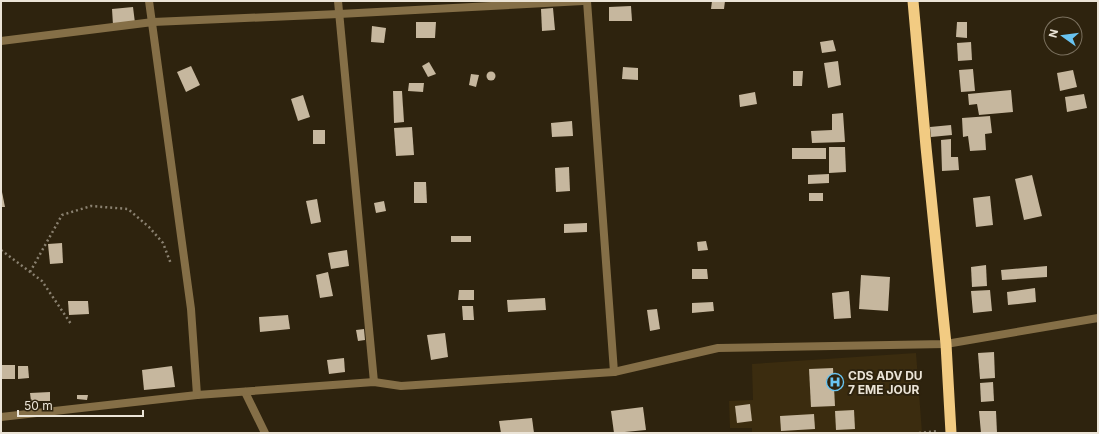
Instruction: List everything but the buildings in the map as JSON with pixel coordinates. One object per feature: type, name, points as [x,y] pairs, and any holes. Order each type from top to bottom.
[{"type":"highway","points":[[913,1],[946,344],[950,431]]},
{"type":"street","points":[[149,1],[191,309],[197,395]]},
{"type":"street","points":[[338,1],[374,382]]},
{"type":"street","points":[[1,41],[153,22],[583,1]]},
{"type":"street","points":[[587,1],[614,372]]},
{"type":"street","points":[[1,417],[197,395],[374,382],[401,386],[614,372],[718,348],[946,344],[1098,318]]},
{"type":"street","points":[[245,392],[265,433]]},
{"type":"path","points":[[30,272],[62,215],[91,206],[128,209],[149,227],[164,243],[172,266]]},
{"type":"path","points":[[1,250],[42,281],[71,324]]},
{"type":"path","points":[[919,433],[950,431]]},
{"type":"shaded area","name":"CDS ADV DU 7 EME JOUR","points":[[916,353],[922,433],[752,433],[752,428],[730,428],[729,401],[753,400],[752,364]]},
{"type":"place","name":"CDS ADV DU 7 EME JOUR","points":[[835,382]]}]
